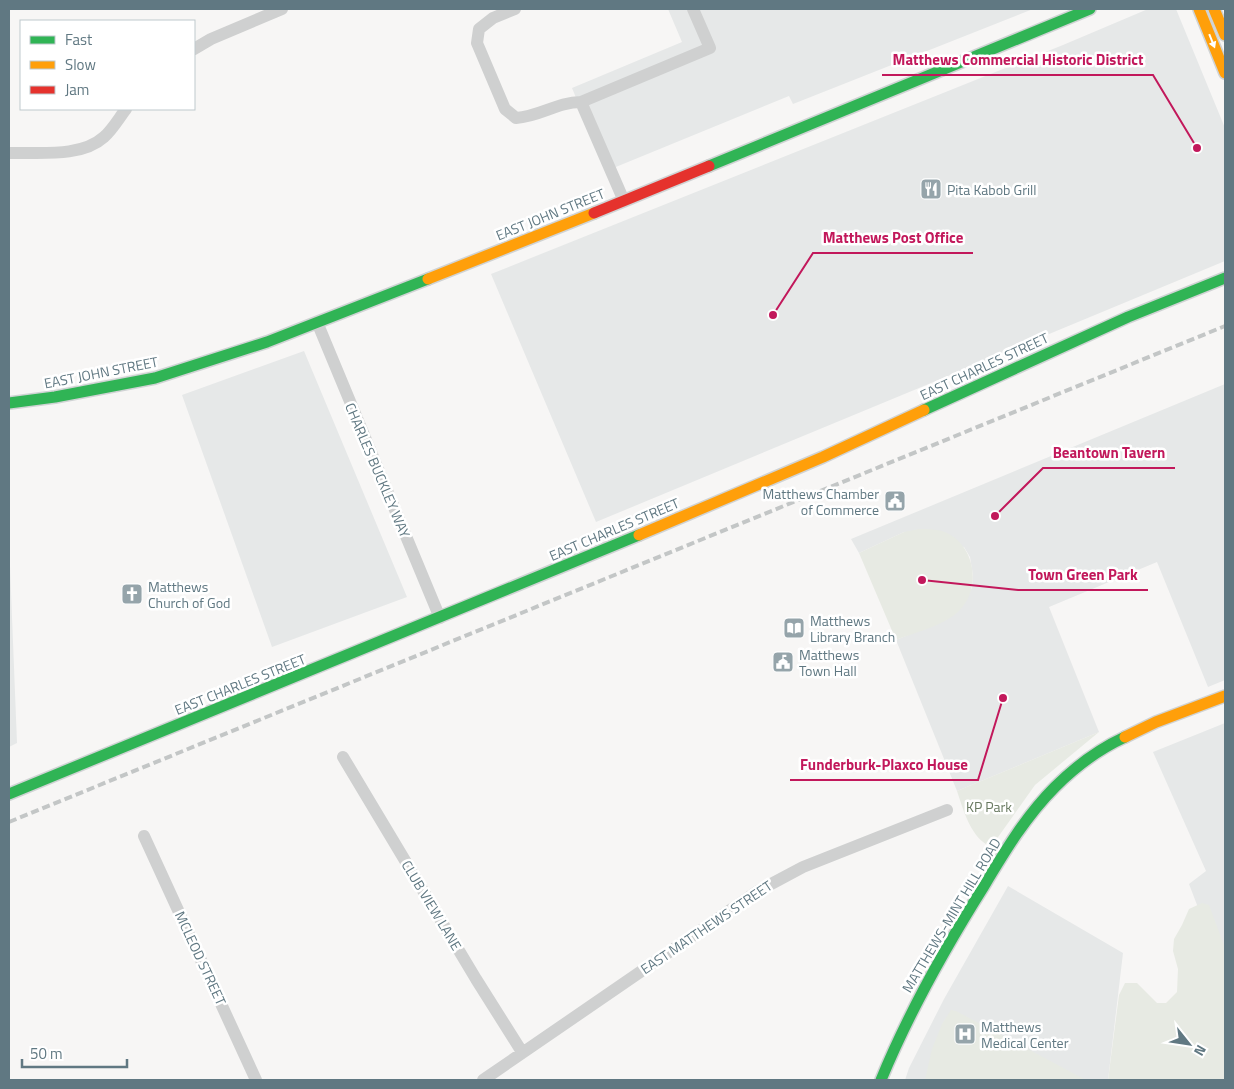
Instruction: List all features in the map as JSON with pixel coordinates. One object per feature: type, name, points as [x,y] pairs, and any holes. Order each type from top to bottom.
[{"type":"main road","name":"EAST JOHN STREET","points":[[9,403],[55,397],[155,378],[266,342],[624,201],[1090,9]]},
{"type":"main road","points":[[1199,9],[1225,74]]},
{"type":"main road","points":[[1214,9],[1225,35]]},
{"type":"main road","name":"EAST CHARLES STREET","points":[[9,794],[440,618],[823,457],[1128,317],[1225,278]]},
{"type":"main road","name":"MATTHEWS-MINT HILL ROAD","points":[[881,1080],[893,1049],[921,992],[994,869],[1038,805],[1065,778],[1092,757],[1132,734],[1225,696]]},
{"type":"street","points":[[195,48],[211,39],[282,9]]},
{"type":"street","points":[[516,9],[493,18],[479,29],[477,43],[504,109],[516,118],[530,117],[568,102],[581,102],[710,48],[693,9]]},
{"type":"street","points":[[581,102],[624,201]]},
{"type":"street","points":[[9,153],[67,152],[80,149],[106,135],[125,110]]},
{"type":"street","name":"CHARLES BUCKLEY WAY","points":[[317,322],[440,618]]},
{"type":"street","name":"CLUB VIEW LANE","points":[[343,757],[522,1052]]},
{"type":"street","name":"EAST MATTHEWS STREET","points":[[483,1080],[776,880],[803,867],[947,810]]},
{"type":"street","name":"MCLEOD STREET","points":[[144,836],[256,1080]]},
{"type":"shaded area","points":[[668,9],[1033,9],[793,104],[789,96],[606,171],[572,88],[682,42]]},
{"type":"shaded area","points":[[1148,9],[1176,9],[1225,128],[1225,261],[596,522],[491,274],[1063,45]]},
{"type":"shaded area","points":[[304,351],[407,597],[272,647],[182,395]]},
{"type":"shaded area","points":[[1225,384],[1225,680],[1208,687],[1157,562],[1049,607],[1099,732],[957,791],[896,640],[947,619],[972,588],[973,575],[970,557],[964,547],[904,532],[859,553],[851,539]]},
{"type":"shaded area","points":[[9,541],[17,743],[9,747]]},
{"type":"shaded area","points":[[1225,723],[1225,978],[1189,884],[1206,871],[1153,752]]},
{"type":"shaded area","points":[[1008,886],[1123,953],[1108,1080],[905,1080],[909,1068],[944,999]]},
{"type":"green space","points":[[931,529],[949,534],[965,549],[970,559],[972,570],[971,592],[966,602],[953,616],[937,625],[896,640],[859,553],[904,532]]},
{"type":"green space","name":"KP Park","points":[[1099,732],[1035,785],[991,847],[984,843],[973,831],[957,791]]},
{"type":"green space","points":[[1202,903],[1209,905],[1225,948],[1225,1080],[1108,1080],[1119,995],[1125,983],[1137,983],[1157,1003],[1166,1003],[1177,992],[1178,969],[1173,951],[1174,939],[1189,909]]},
{"type":"green space","name":"Matthews Medical Center","points":[[951,1010],[1086,1080],[925,1080],[932,1049],[942,1024]]},
{"type":"railway","points":[[9,822],[1225,326]]},
{"type":"traffic: fast","points":[[709,166],[1090,9]]},
{"type":"traffic: fast","points":[[924,410],[1128,317],[1225,278]]},
{"type":"traffic: fast","points":[[9,403],[55,397],[155,378],[267,342],[428,279]]},
{"type":"traffic: fast","points":[[9,794],[639,535]]},
{"type":"traffic: fast","points":[[881,1080],[903,1030],[942,957],[1016,834],[1044,798],[1071,772],[1097,753],[1125,737]]},
{"type":"traffic: slow","points":[[1199,9],[1225,73]]},
{"type":"traffic: slow","points":[[1214,9],[1225,35]]},
{"type":"traffic: slow","points":[[428,279],[594,213]]},
{"type":"traffic: slow","points":[[639,535],[823,457],[924,410]]},
{"type":"traffic: slow","points":[[1125,737],[1156,722],[1225,696]]},
{"type":"traffic: jam","points":[[594,213],[709,166]]},
{"type":"place","name":"Matthews Commercial Historic District","points":[[1197,148]]},
{"type":"place","name":"Pita Kabob Grill","points":[[931,189]]},
{"type":"place","name":"Matthews Post Office","points":[[773,315]]},
{"type":"place","name":"Matthews Chamber of Commerce","points":[[895,501]]},
{"type":"place","name":"Beantown Tavern","points":[[995,516]]},
{"type":"place","name":"Town Green Park","points":[[922,580]]},
{"type":"place","name":"Matthews Church of God","points":[[132,594]]},
{"type":"place","name":"Matthews Library Branch","points":[[794,628]]},
{"type":"place","name":"Matthews Town Hall","points":[[783,662]]},
{"type":"place","name":"Funderburk-Plaxco House","points":[[1003,698]]},
{"type":"place","name":"Matthews Medical Center","points":[[965,1034]]}]
